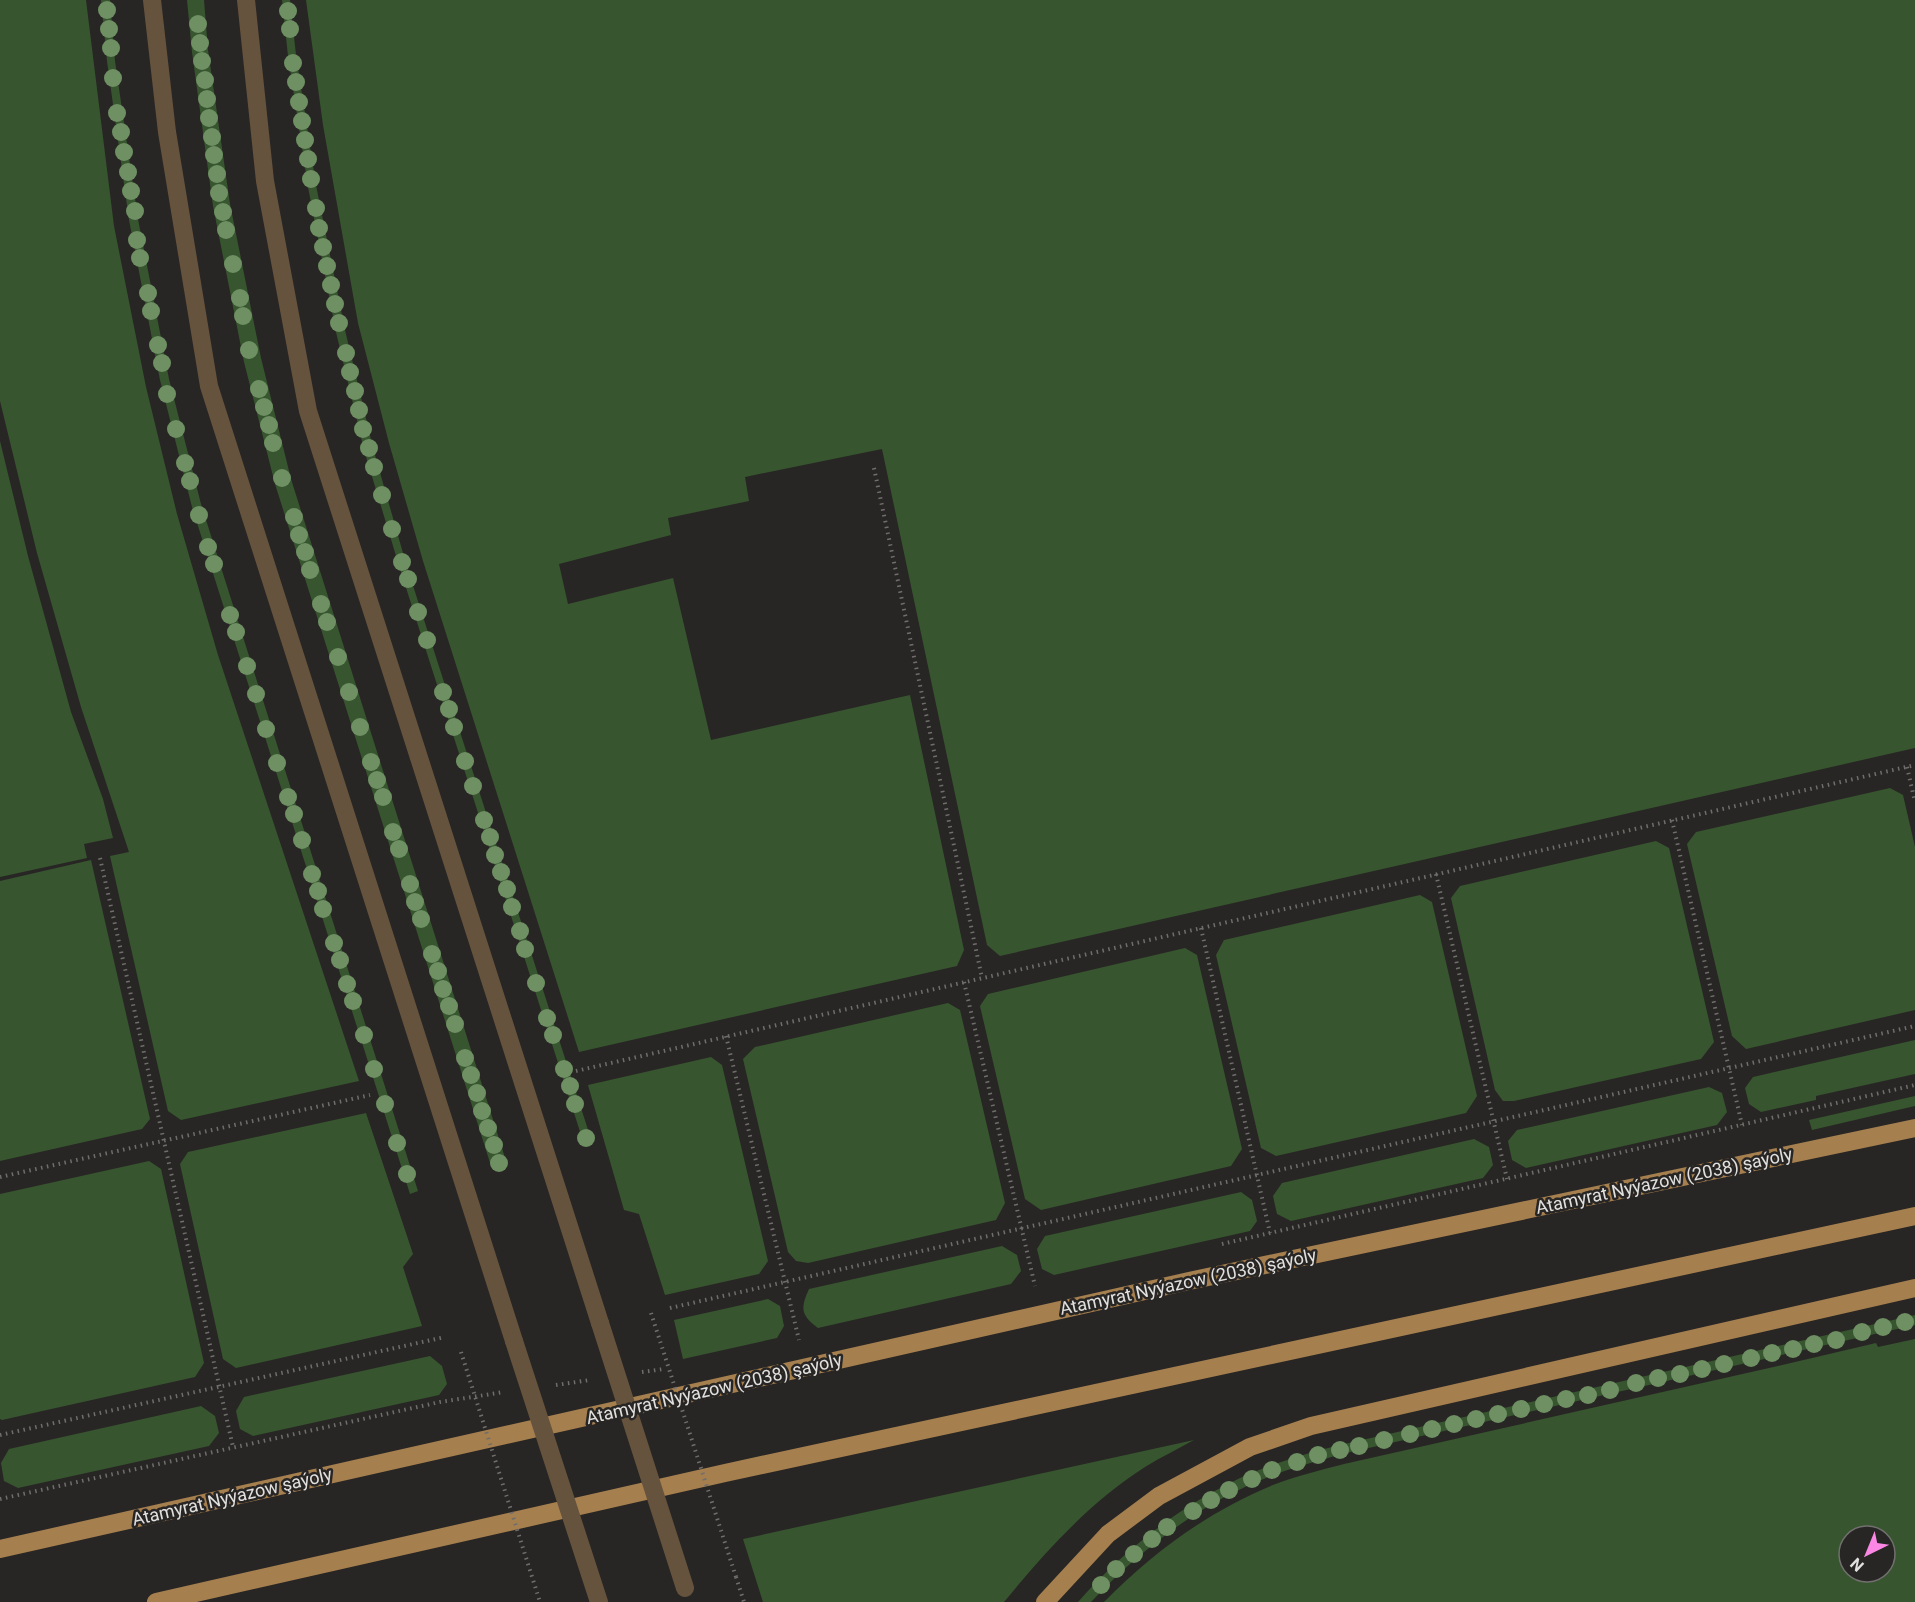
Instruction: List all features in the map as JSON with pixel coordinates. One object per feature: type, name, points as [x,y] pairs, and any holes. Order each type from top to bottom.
[{"type":"main road","name":"Atamyrat Nyýazow (2038) şaýoly","points":[[464,1445],[1189,1281],[1915,1128]]},
{"type":"main road","points":[[156,1602],[725,1473],[1915,1216]]},
{"type":"main road","points":[[1045,1602],[1108,1534],[1159,1496],[1250,1447],[1311,1425],[1915,1288]]},
{"type":"main road","name":"Atamyrat Nyýazow şaýoly","points":[[0,1550],[464,1445]]},
{"type":"street","points":[[152,0],[167,132],[209,386],[599,1602]]},
{"type":"street","points":[[246,0],[265,181],[308,411],[688,1595]]},
{"type":"path","points":[[874,468],[982,978]]},
{"type":"path","points":[[576,1071],[1915,765]]},
{"type":"path","points":[[1906,767],[1915,802]]},
{"type":"path","points":[[1672,820],[1742,1125]]},
{"type":"path","points":[[100,858],[233,1447]]},
{"type":"path","points":[[1436,874],[1507,1179]]},
{"type":"path","points":[[1201,928],[1270,1233]]},
{"type":"path","points":[[964,982],[1035,1286]]},
{"type":"path","points":[[670,1308],[1915,1026]]},
{"type":"path","points":[[726,1036],[800,1340],[789,1343]]},
{"type":"path","points":[[1214,1246],[1915,1085]]},
{"type":"path","points":[[0,1178],[370,1095]]},
{"type":"path","points":[[1024,1289],[1046,1284]]},
{"type":"path","points":[[651,1313],[744,1602]]},
{"type":"path","points":[[0,1436],[445,1337]]},
{"type":"path","points":[[461,1352],[540,1602]]},
{"type":"path","points":[[634,1374],[680,1367]]},
{"type":"path","points":[[554,1385],[600,1378]]},
{"type":"path","points":[[0,1499],[440,1402],[508,1392]]},
{"type":"green space","points":[[0,0],[86,0],[114,226],[146,387],[177,514],[218,655],[359,1081],[181,1120],[168,1111],[110,856],[129,852],[81,707],[37,553],[0,401]]},
{"type":"green space","points":[[101,0],[110,0],[115,61],[138,219],[169,379],[201,504],[418,1191],[410,1194],[192,507],[160,380],[129,220]]},
{"type":"green space","points":[[187,0],[204,0],[208,50],[230,204],[261,358],[291,479],[507,1164],[492,1169],[275,484],[244,362],[213,206]]},
{"type":"green space","points":[[282,0],[290,0],[316,185],[345,330],[373,448],[407,567],[591,1139],[583,1141],[364,450],[336,332],[308,187]]},
{"type":"green space","points":[[306,0],[1915,0],[1915,748],[1000,956],[987,945],[882,449],[745,477],[749,501],[668,518],[671,535],[559,564],[568,604],[673,578],[711,740],[910,695],[964,950],[957,966],[579,1052],[423,561],[389,443],[358,323],[323,125]]},
{"type":"green space","points":[[0,441],[28,556],[71,712],[103,799],[113,838],[84,844],[87,858],[0,877]]},
{"type":"green space","points":[[1890,788],[1903,795],[1915,847],[1915,1010],[1746,1049],[1732,1036],[1687,844],[1696,832]]},
{"type":"green space","points":[[1656,841],[1669,848],[1714,1042],[1701,1059],[1514,1101],[1503,1101],[1495,1090],[1451,898],[1460,886]]},
{"type":"green space","points":[[91,860],[150,1119],[142,1129],[0,1161],[0,881]]},
{"type":"green space","points":[[1420,895],[1432,902],[1477,1096],[1466,1113],[1276,1156],[1261,1148],[1216,955],[1224,940]]},
{"type":"green space","points":[[1185,948],[1197,955],[1242,1149],[1231,1166],[1041,1210],[1025,1199],[980,1006],[988,994]]},
{"type":"green space","points":[[948,1003],[960,1010],[1005,1203],[996,1220],[808,1263],[796,1261],[788,1252],[743,1059],[755,1047]]},
{"type":"green space","points":[[1915,1040],[1915,1074],[1816,1096],[1816,1100],[1761,1112],[1749,1104],[1745,1088],[1753,1077]]},
{"type":"green space","points":[[711,1057],[722,1065],[768,1261],[759,1274],[665,1295],[639,1214],[624,1210],[588,1085]]},
{"type":"green space","points":[[1709,1087],[1722,1093],[1727,1112],[1717,1125],[1526,1168],[1512,1160],[1508,1141],[1517,1130]]},
{"type":"green space","points":[[1915,1096],[1915,1106],[1812,1130],[1809,1120]]},
{"type":"green space","points":[[366,1113],[413,1254],[403,1267],[422,1326],[236,1368],[223,1359],[180,1164],[188,1152]]},
{"type":"green space","points":[[1474,1139],[1489,1147],[1493,1165],[1483,1178],[1291,1221],[1277,1214],[1273,1196],[1282,1183]]},
{"type":"green space","points":[[149,1161],[161,1169],[204,1363],[195,1377],[0,1419],[0,1194]]},
{"type":"green space","points":[[1241,1192],[1252,1200],[1257,1221],[1250,1231],[1054,1275],[1042,1269],[1037,1249],[1045,1236]]},
{"type":"green space","points":[[1002,1246],[1017,1255],[1021,1271],[1011,1284],[818,1328],[805,1315],[803,1307],[809,1289]]},
{"type":"green space","points":[[768,1299],[780,1306],[784,1326],[777,1338],[683,1359],[674,1320]]},
{"type":"green space","points":[[1915,1315],[1915,1325],[1342,1454],[1288,1470],[1246,1487],[1197,1513],[1152,1546],[1110,1582],[1091,1602],[1078,1602],[1119,1560],[1165,1522],[1216,1490],[1269,1466],[1340,1445]]},
{"type":"green space","points":[[1915,1339],[1915,1602],[1104,1602],[1122,1584],[1182,1535],[1226,1507],[1273,1485],[1344,1464],[1876,1343],[1878,1347]]},
{"type":"green space","points":[[430,1356],[442,1366],[447,1384],[439,1395],[253,1436],[240,1429],[236,1411],[244,1397]]},
{"type":"green space","points":[[201,1406],[215,1416],[219,1433],[209,1446],[18,1488],[4,1481],[1,1463],[9,1449]]},
{"type":"green space","points":[[1194,1440],[1145,1467],[1087,1512],[1052,1547],[1004,1602],[763,1602],[743,1539]]}]
